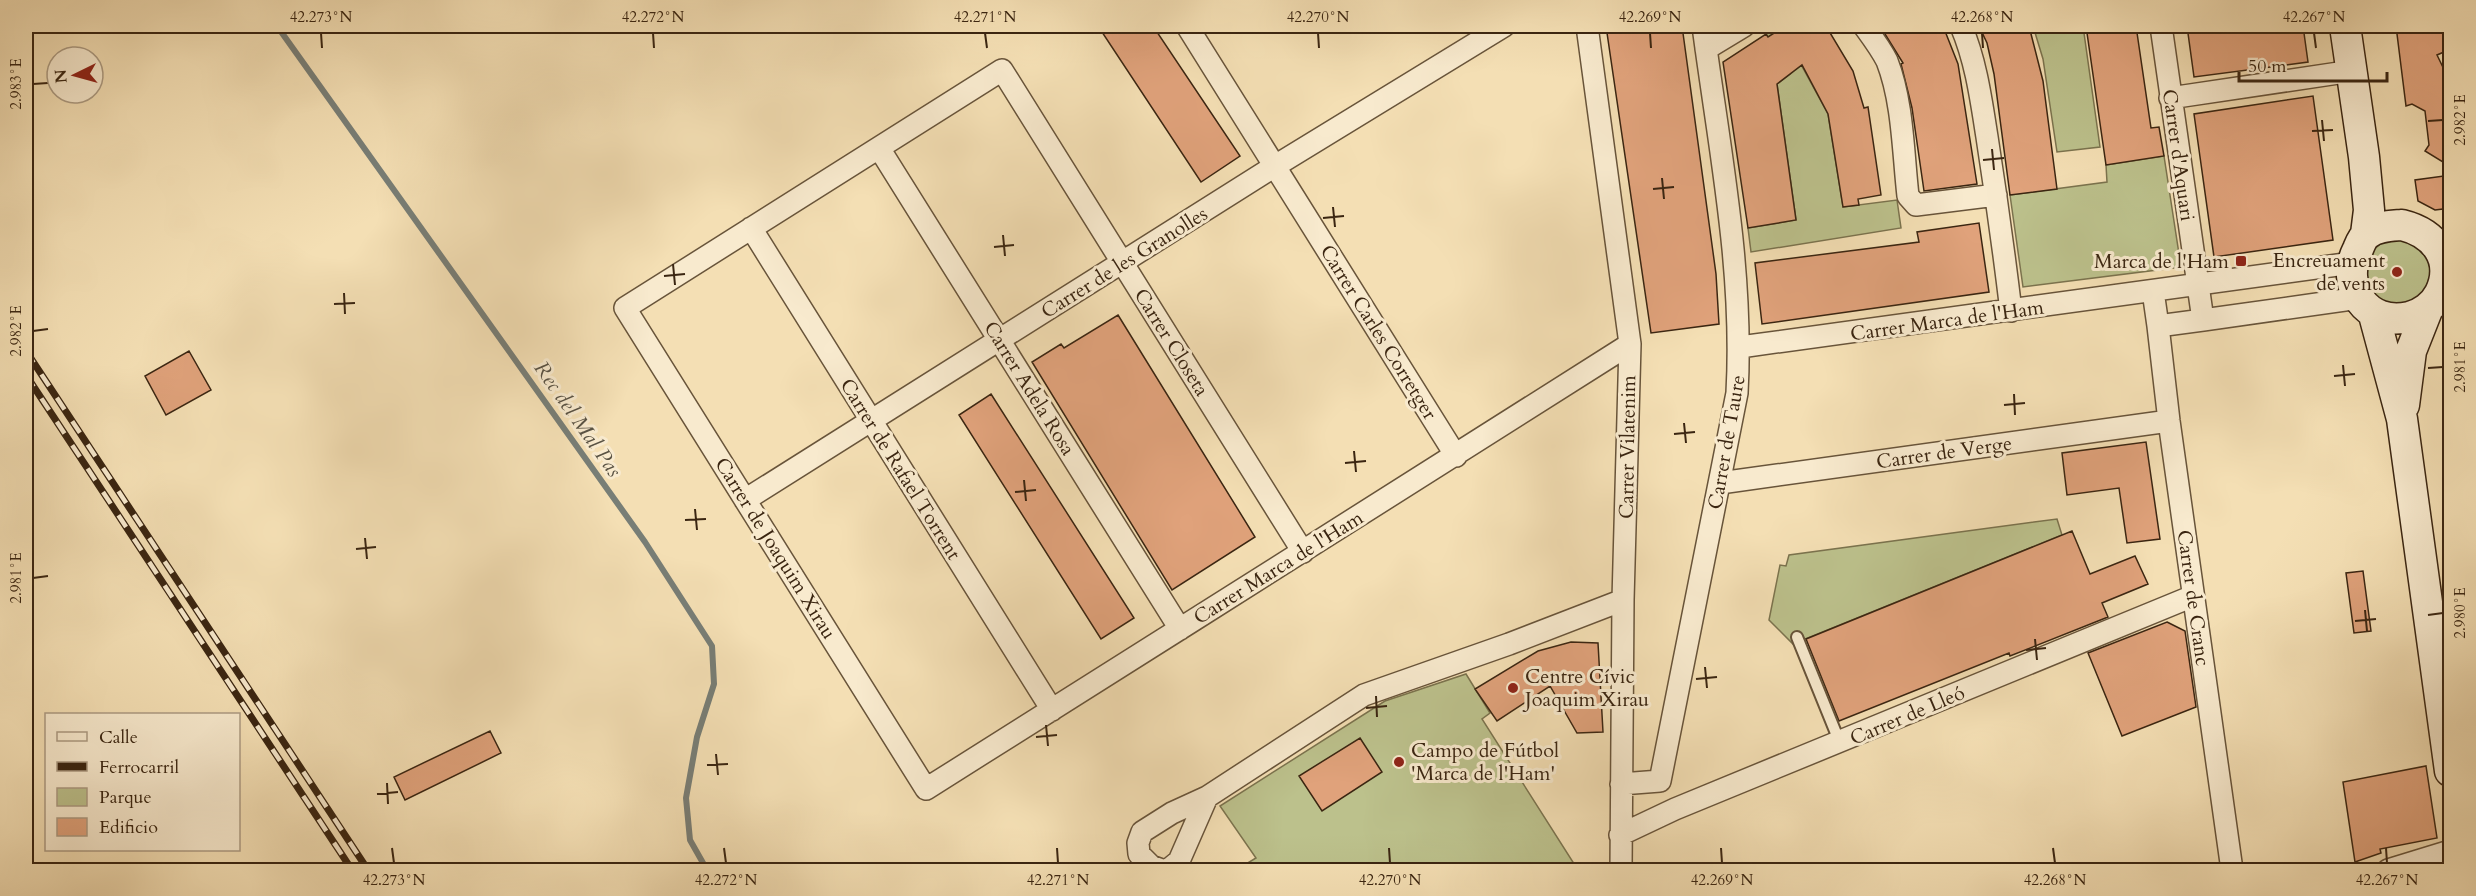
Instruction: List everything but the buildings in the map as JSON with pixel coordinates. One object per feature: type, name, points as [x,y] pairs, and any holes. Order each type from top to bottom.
[{"type":"main road","points":[[2345,26],[2364,157],[2369,210],[2366,234],[2352,263],[2351,273],[2366,307],[2402,419],[2451,771]]},
{"type":"main road","points":[[2364,157],[2377,193],[2402,225]]},
{"type":"main road","points":[[2366,234],[2384,226],[2402,225],[2417,229],[2444,247],[2445,265],[2441,293],[2411,351],[2402,419]]},
{"type":"main road","points":[[2366,307],[2388,319],[2402,319],[2415,316],[2441,293]]},
{"type":"street","name":"Carrer Carles Corretger","points":[[1187,26],[1456,456]]},
{"type":"street","name":"Carrer de les Granolles","points":[[746,500],[1275,166],[1504,26]]},
{"type":"street","name":"Carrer Vilatenim","points":[[1587,26],[1630,344],[1623,600],[1621,870]]},
{"type":"street","name":"Carrer de Taure","points":[[1660,781],[1737,393],[1740,347],[1734,250],[1703,26]]},
{"type":"street","points":[[1706,49],[1744,26]]},
{"type":"street","points":[[1864,26],[1886,60],[1892,76],[1908,196],[1916,205],[1996,195]]},
{"type":"street","points":[[1961,26],[1973,57],[1996,195],[2011,311]]},
{"type":"street","name":"Carrer d'Aquari","points":[[2161,26],[2198,284]]},
{"type":"street","name":"Carrer Closeta","points":[[879,148],[1002,70],[1303,552]]},
{"type":"street","points":[[2170,98],[2352,71]]},
{"type":"street","points":[[751,228],[879,148]]},
{"type":"street","name":"Carrer Adela Rosa","points":[[879,148],[1180,629]]},
{"type":"street","name":"Carrer de Joaquim Xirau","points":[[751,228],[625,308],[926,789]]},
{"type":"street","name":"Carrer de Rafael Torrent","points":[[751,228],[1052,710]]},
{"type":"street","name":"Carrer Marca de l'Ham","points":[[1740,347],[2352,263]]},
{"type":"street","points":[[2198,284],[2203,320]]},
{"type":"street","points":[[2153,291],[2158,326],[2203,320],[2366,307]]},
{"type":"street","name":"Carrer de Cranc","points":[[2158,326],[2169,421],[2232,870]]},
{"type":"street","name":"Carrer Marca de l'Ham","points":[[926,789],[1630,344]]},
{"type":"street","name":"Carrer de Verge","points":[[1720,483],[2169,421]]},
{"type":"street","name":"Carrer de Lleó","points":[[1620,835],[1675,809],[2193,596]]},
{"type":"street","points":[[1162,870],[1150,866],[1139,854],[1138,843],[1142,832],[1172,813],[1207,797],[1364,695],[1509,644],[1623,600]]},
{"type":"street","points":[[1621,784],[1660,781],[1675,809]]},
{"type":"street","points":[[1168,870],[1179,861],[1207,797]]},
{"type":"street","points":[[2388,870],[2451,851]]},
{"type":"lane","points":[[1797,637],[1840,743]]},
{"type":"green space","points":[[2033,26],[2083,26],[2100,147],[2057,152],[2043,59]]},
{"type":"green space","points":[[1781,28],[1828,114],[1843,207],[1897,200],[1901,228],[1751,252],[1748,228],[1796,220],[1777,84],[1790,74],[1766,34]]},
{"type":"green space","points":[[2164,156],[2181,267],[2023,287],[2010,195],[2107,182],[2106,165]]},
{"type":"green space","points":[[2398,239],[2411,241],[2426,254],[2431,272],[2429,285],[2416,300],[2398,305],[2385,303],[2370,290],[2365,272],[2367,259],[2380,244]]},
{"type":"green space","points":[[2057,519],[2062,535],[1793,644],[1769,620],[1780,565],[1786,566],[1789,555]]},
{"type":"green space","name":"Campo de Fútbol 'Marca de l'Ham'","points":[[1466,674],[1490,713],[1482,719],[1578,870],[1236,870],[1256,858],[1220,806],[1385,701]]},
{"type":"waterway","name":"Rec del Mal Pas","points":[[277,26],[645,542],[712,646],[714,684],[697,737],[686,798],[690,840],[707,870]]},
{"type":"railway","points":[[26,351],[368,870]]},
{"type":"railway","points":[[26,375],[352,870]]},
{"type":"place","name":"Marca de l'Ham","points":[[2241,261]]},
{"type":"place","name":"Encreuament de vents","points":[[2397,272]]},
{"type":"place","name":"Centre Cívic Joaquim Xirau","points":[[1513,688]]},
{"type":"place","name":"Campo de Fútbol 'Marca de l'Ham'","points":[[1399,762]]}]
